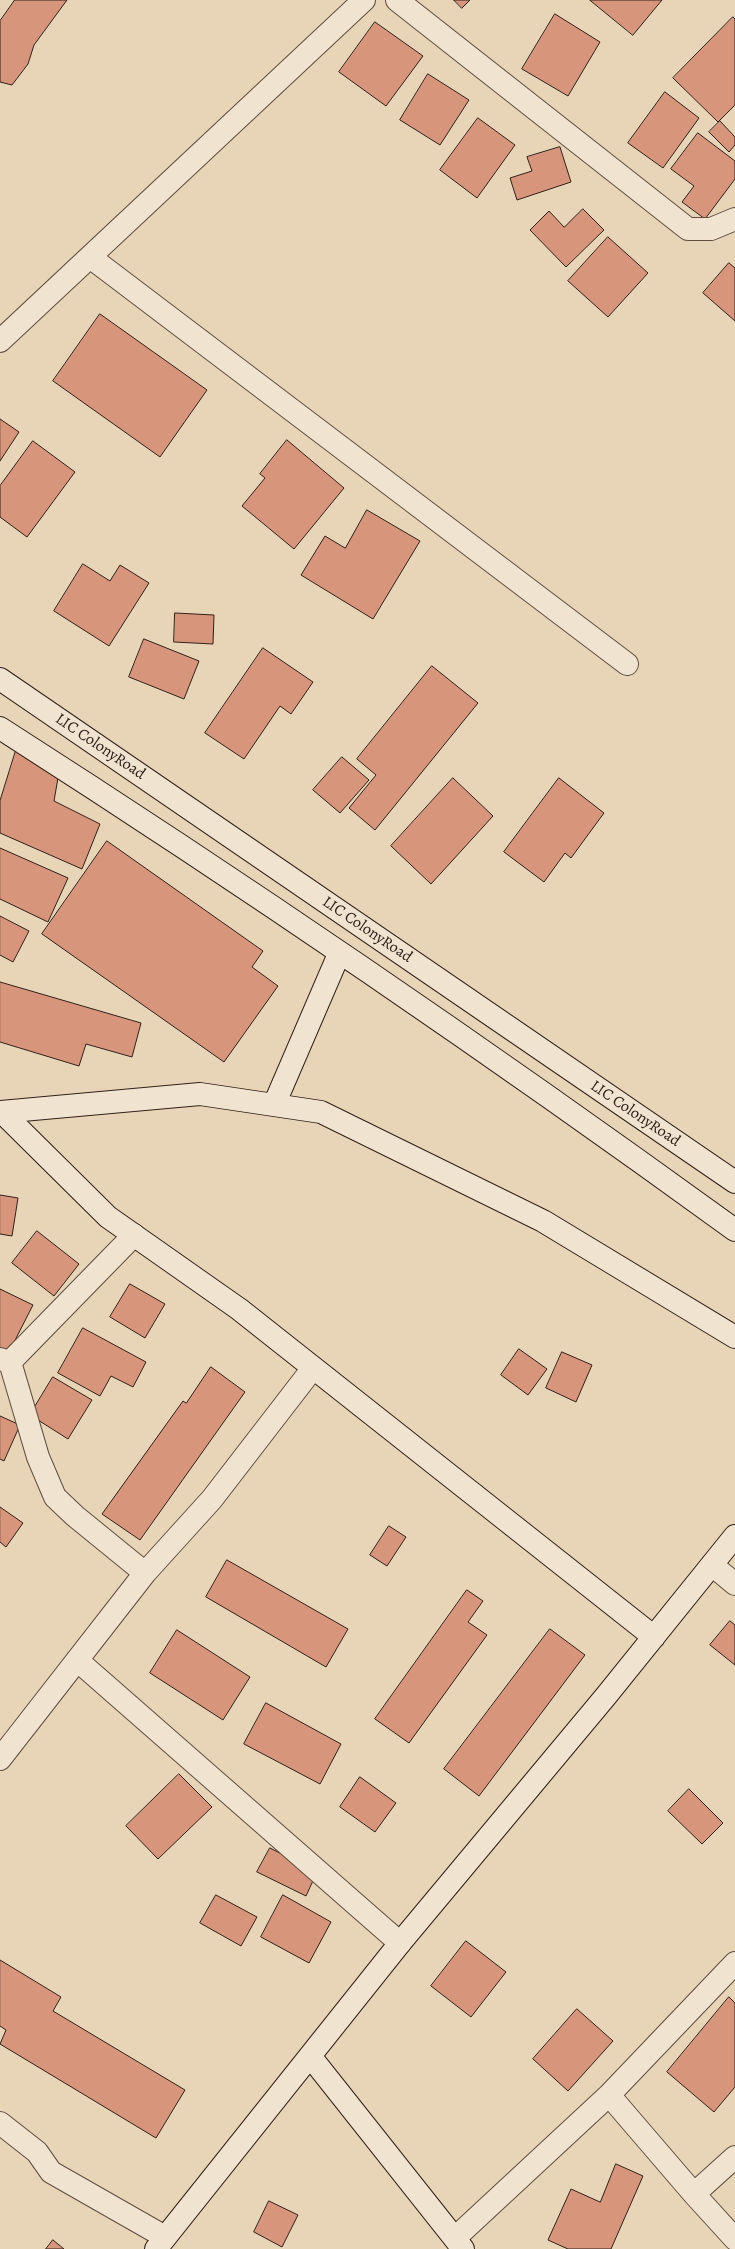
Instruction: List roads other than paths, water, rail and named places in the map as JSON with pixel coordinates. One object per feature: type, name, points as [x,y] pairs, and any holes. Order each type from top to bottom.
[{"type":"street","points":[[0,341],[364,0]]},
{"type":"street","points":[[397,0],[688,229],[711,229],[735,219]]},
{"type":"street","points":[[90,257],[627,664]]},
{"type":"street","name":"LIC ColonyRoad","points":[[0,679],[735,1182]]},
{"type":"street","points":[[1,731],[339,954],[557,1101],[735,1230]]},
{"type":"street","points":[[274,1105],[339,954]]},
{"type":"street","points":[[1,1112],[200,1094],[320,1112],[543,1221],[735,1337]]},
{"type":"street","points":[[1,1112],[108,1217],[239,1309],[654,1637]]},
{"type":"street","points":[[134,1235],[5,1360],[38,1457],[56,1497],[75,1516],[145,1573]]},
{"type":"street","points":[[0,1759],[145,1573],[212,1499],[313,1368]]},
{"type":"street","points":[[0,2123],[37,2152],[51,2172],[160,2243],[400,1944],[654,1637],[735,1536]]},
{"type":"street","points":[[712,1565],[735,1584]]},
{"type":"street","points":[[77,1660],[400,1944]]},
{"type":"street","points":[[310,2056],[459,2244],[609,2095],[735,1962]]},
{"type":"street","points":[[609,2095],[694,2194],[735,2239]]},
{"type":"street","points":[[694,2194],[735,2157]]}]
